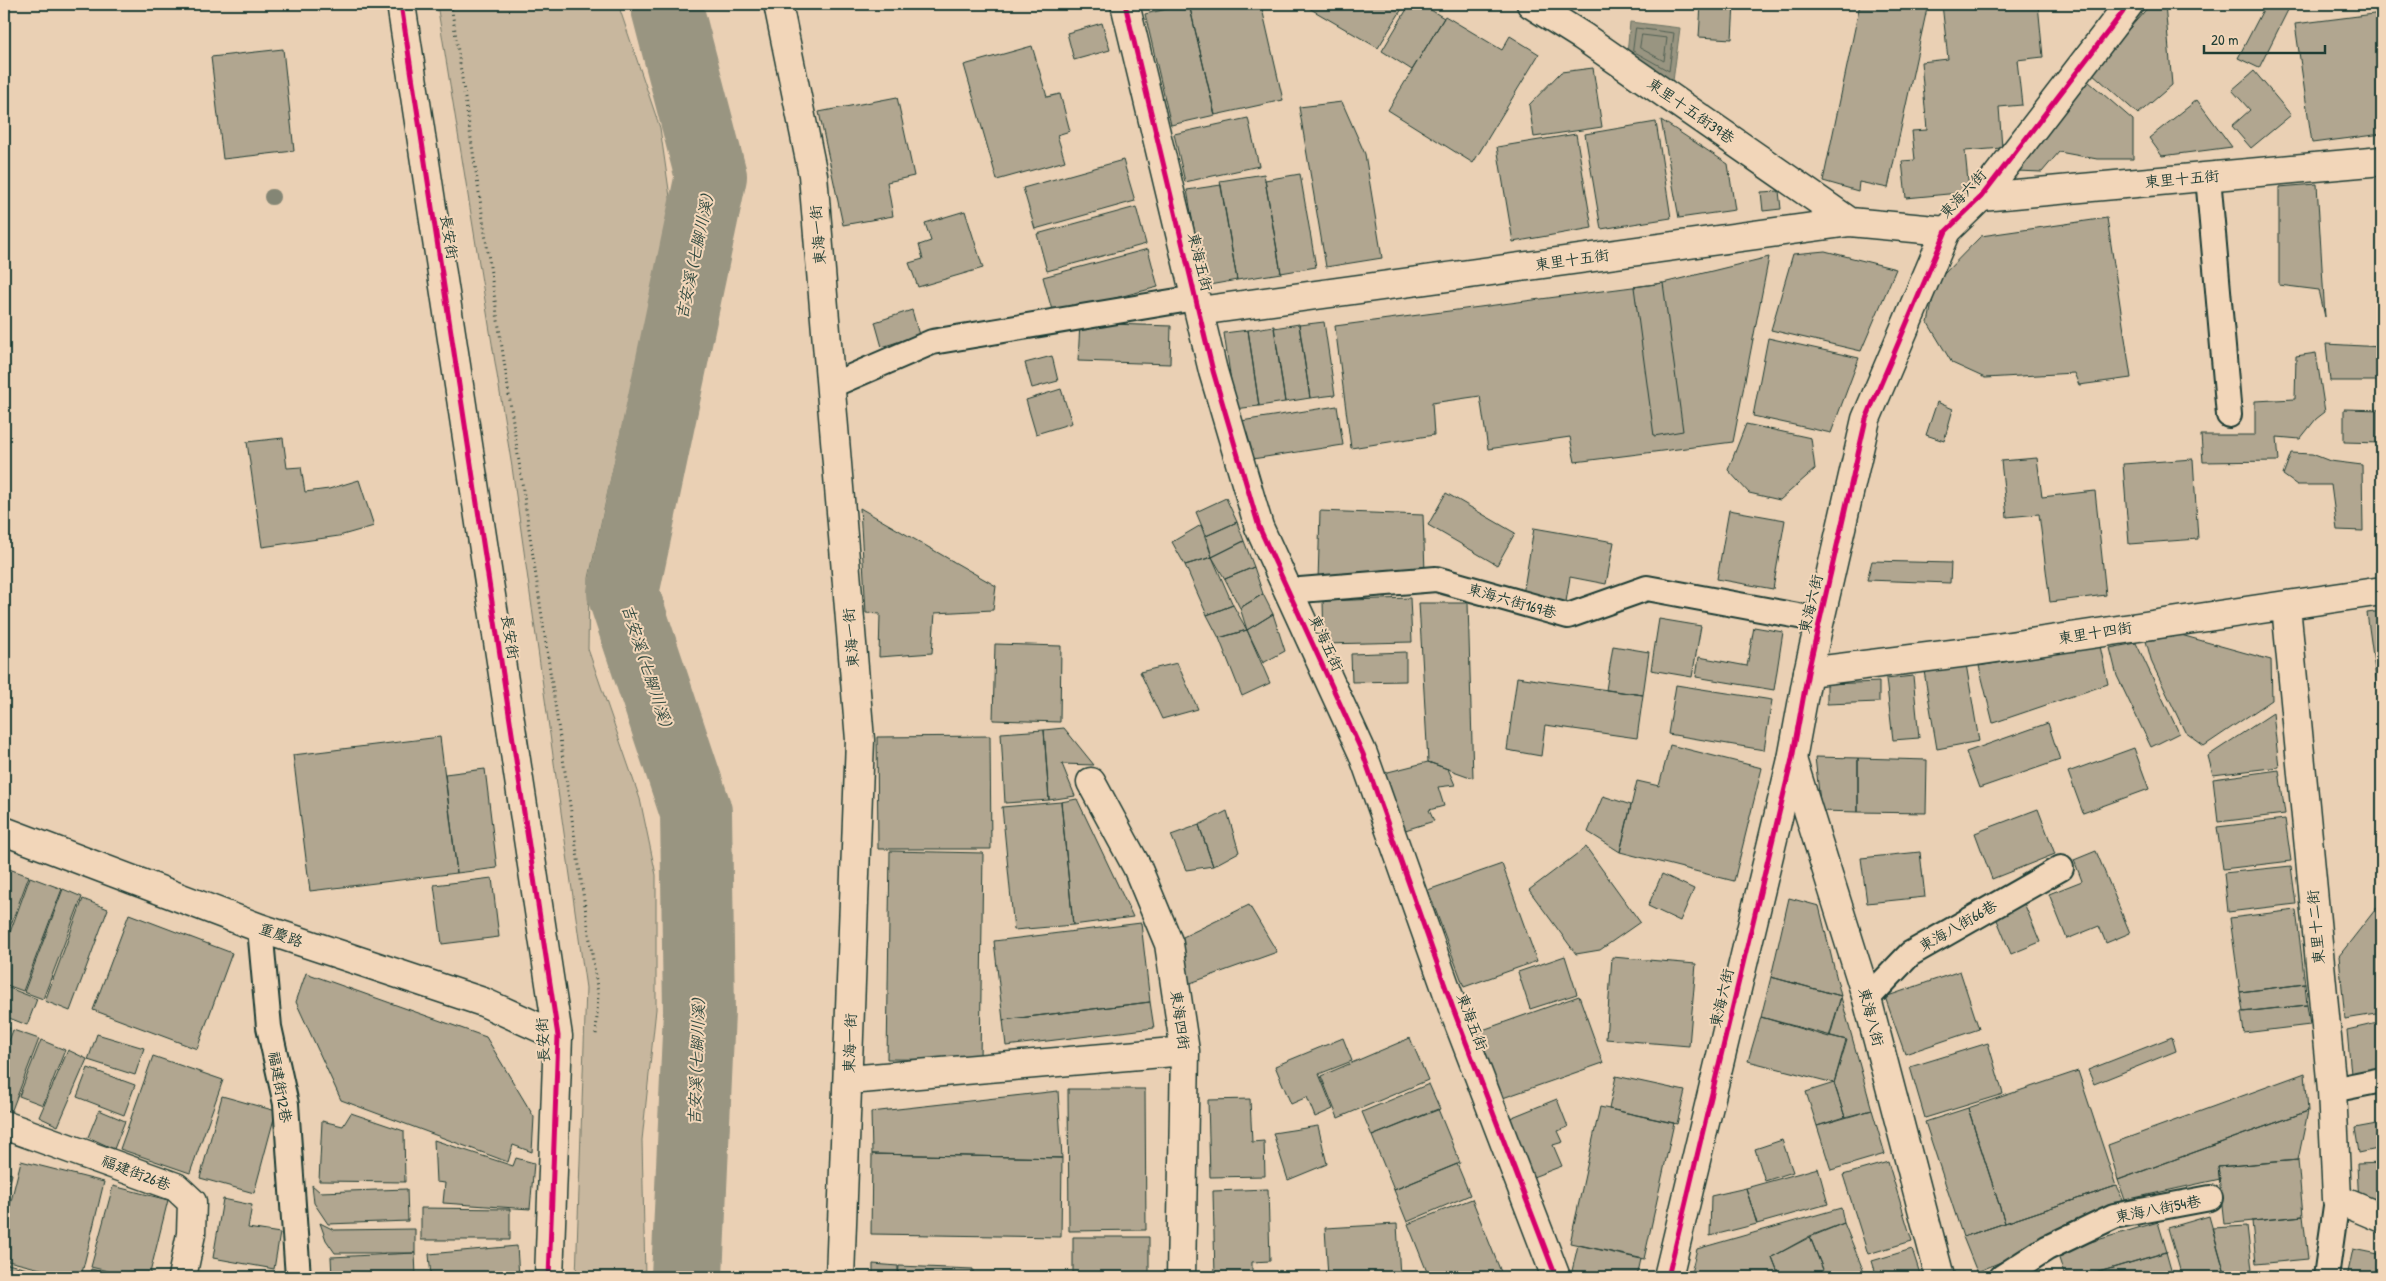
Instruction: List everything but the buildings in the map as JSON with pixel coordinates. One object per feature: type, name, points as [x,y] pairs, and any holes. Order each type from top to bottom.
[{"type":"street","name":"長安街","points":[[401,4],[558,1036],[549,1277]]},
{"type":"street","name":"東海一街","points":[[778,4],[813,175],[860,740],[849,1080],[840,1277]]},
{"type":"street","name":"東海五街","points":[[1125,4],[1213,371],[1259,527],[1363,754],[1454,1011],[1556,1277]]},
{"type":"street","name":"東里十五街39巷","points":[[1531,4],[1582,36],[1850,222]]},
{"type":"street","name":"東海六街","points":[[1668,1277],[1792,759],[1808,672],[1866,418],[1946,231],[1981,197],[2129,4]]},
{"type":"street","name":"東里十五街","points":[[1981,197],[2382,161]]},
{"type":"street","name":"東里十五街","points":[[1197,304],[1850,222],[1946,231]]},
{"type":"street","name":"東里十四街","points":[[1808,672],[1976,651],[2382,591]]},
{"type":"street","name":"東里十二街","points":[[2286,606],[2332,1090],[2337,1199]]},
{"type":"street","name":"東海八街","points":[[1792,759],[1867,999],[1940,1277]]},
{"type":"street","name":"東海四街","points":[[1091,782],[1137,867],[1169,944],[1185,1050],[1181,1277]]},
{"type":"street","name":"重慶路","points":[[4,831],[260,928],[483,1002],[558,1036]]},
{"type":"street","points":[[849,1080],[1185,1050]]},
{"type":"street","name":"福建街26巷","points":[[4,1125],[176,1187],[192,1202],[192,1234],[182,1277]]},
{"type":"street","points":[[2337,1199],[2382,1218]]},
{"type":"lane","points":[[2208,176],[2229,415]]},
{"type":"lane","points":[[830,386],[932,342],[1197,304]]},
{"type":"lane","name":"東海六街169巷","points":[[1288,591],[1436,579],[1568,616],[1647,588],[1820,620]]},
{"type":"lane","name":"東海八街66巷","points":[[1867,999],[1910,954],[2061,868]]},
{"type":"lane","name":"福建街12巷","points":[[260,928],[269,1027],[286,1104],[298,1277]]},
{"type":"lane","points":[[2332,1090],[2382,1080]]},
{"type":"lane","name":"東海八街54巷","points":[[2002,1277],[2047,1248],[2114,1216],[2210,1198]]},
{"type":"lane","points":[[2326,1277],[2337,1199]]},
{"type":"path","points":[[451,4],[598,994],[595,1042]]},
{"type":"shaded area","points":[[437,4],[618,4],[660,128],[671,204],[589,578],[588,649],[640,799],[656,875],[656,1009],[642,1140],[645,1277],[576,1277],[586,988],[512,467]]},
{"type":"water","points":[[1630,22],[1680,28],[1673,81],[1627,54]]},
{"type":"waterway","name":"吉安溪 (七腳川溪)","points":[[666,4],[711,176],[623,593],[696,812],[699,1012],[687,1277]]},
{"type":"cycle path","points":[[401,4],[558,1036],[549,1277]]},
{"type":"cycle path","points":[[1125,4],[1213,371],[1259,527],[1363,754],[1454,1011],[1556,1277]]},
{"type":"cycle path","points":[[1668,1277],[1792,759],[1808,672],[1866,419],[1946,231],[1981,197],[2129,4]]}]
